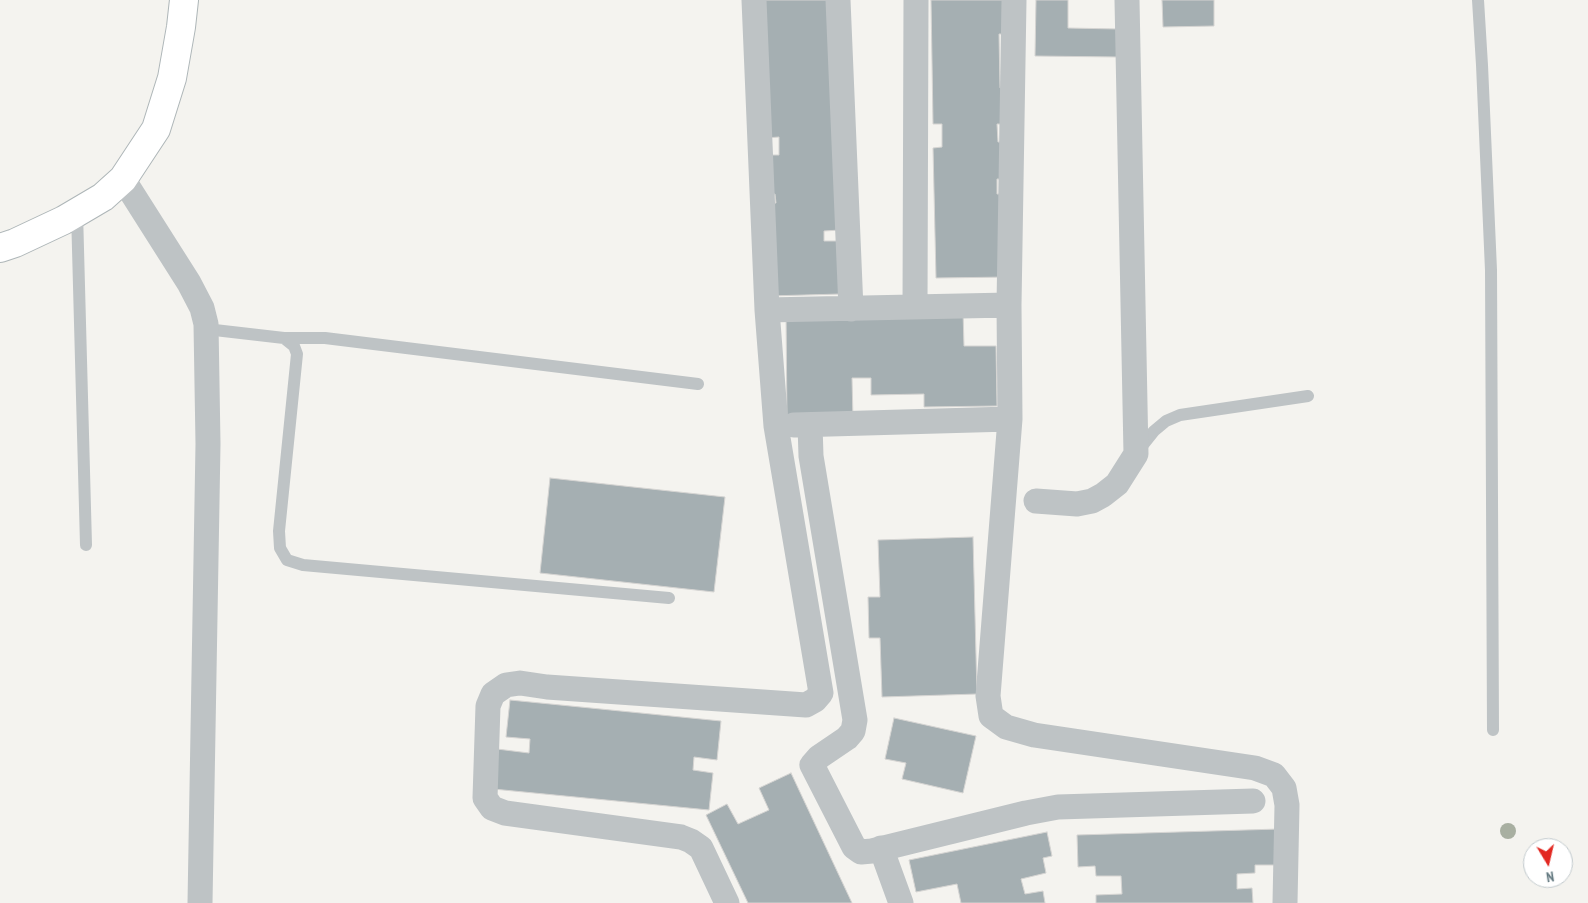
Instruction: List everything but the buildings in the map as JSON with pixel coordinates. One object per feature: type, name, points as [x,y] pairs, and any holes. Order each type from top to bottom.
[{"type":"main road","points":[[0,248],[64,220],[103,197],[123,179],[156,129],[172,78],[182,27],[184,0]]},
{"type":"street","points":[[727,903],[701,848],[691,841],[681,837],[505,813],[492,808],[485,798],[488,706],[493,694],[506,685],[520,684],[806,704],[815,700],[821,692],[776,426],[767,310],[754,0]]},
{"type":"street","points":[[838,0],[851,309]]},
{"type":"street","points":[[915,307],[916,0]]},
{"type":"street","points":[[1014,0],[1010,419],[988,696],[991,716],[1006,727],[1034,735],[1255,768],[1274,776],[1284,788],[1287,805],[1285,903]]},
{"type":"street","points":[[1036,500],[1077,504],[1092,501],[1117,484],[1136,454],[1128,0]]},
{"type":"street","points":[[123,179],[189,282],[202,308],[206,329],[208,444],[200,903]]},
{"type":"street","points":[[767,310],[1010,305]]},
{"type":"street","points":[[776,426],[1010,419]]},
{"type":"street","points":[[810,425],[812,456],[855,720],[853,731],[847,738],[819,757],[812,765],[854,847],[861,852],[1058,807],[1253,801]]},
{"type":"street","points":[[881,848],[901,903]]},
{"type":"lane","points":[[1478,0],[1491,270],[1493,730]]},
{"type":"lane","points":[[77,212],[86,544]]},
{"type":"lane","points":[[206,329],[284,338],[325,338],[698,384]]},
{"type":"lane","points":[[284,338],[294,346],[297,354],[279,531],[280,548],[287,560],[303,565],[669,598]]},
{"type":"lane","points":[[1136,454],[1154,431],[1166,421],[1180,415],[1308,396]]}]
